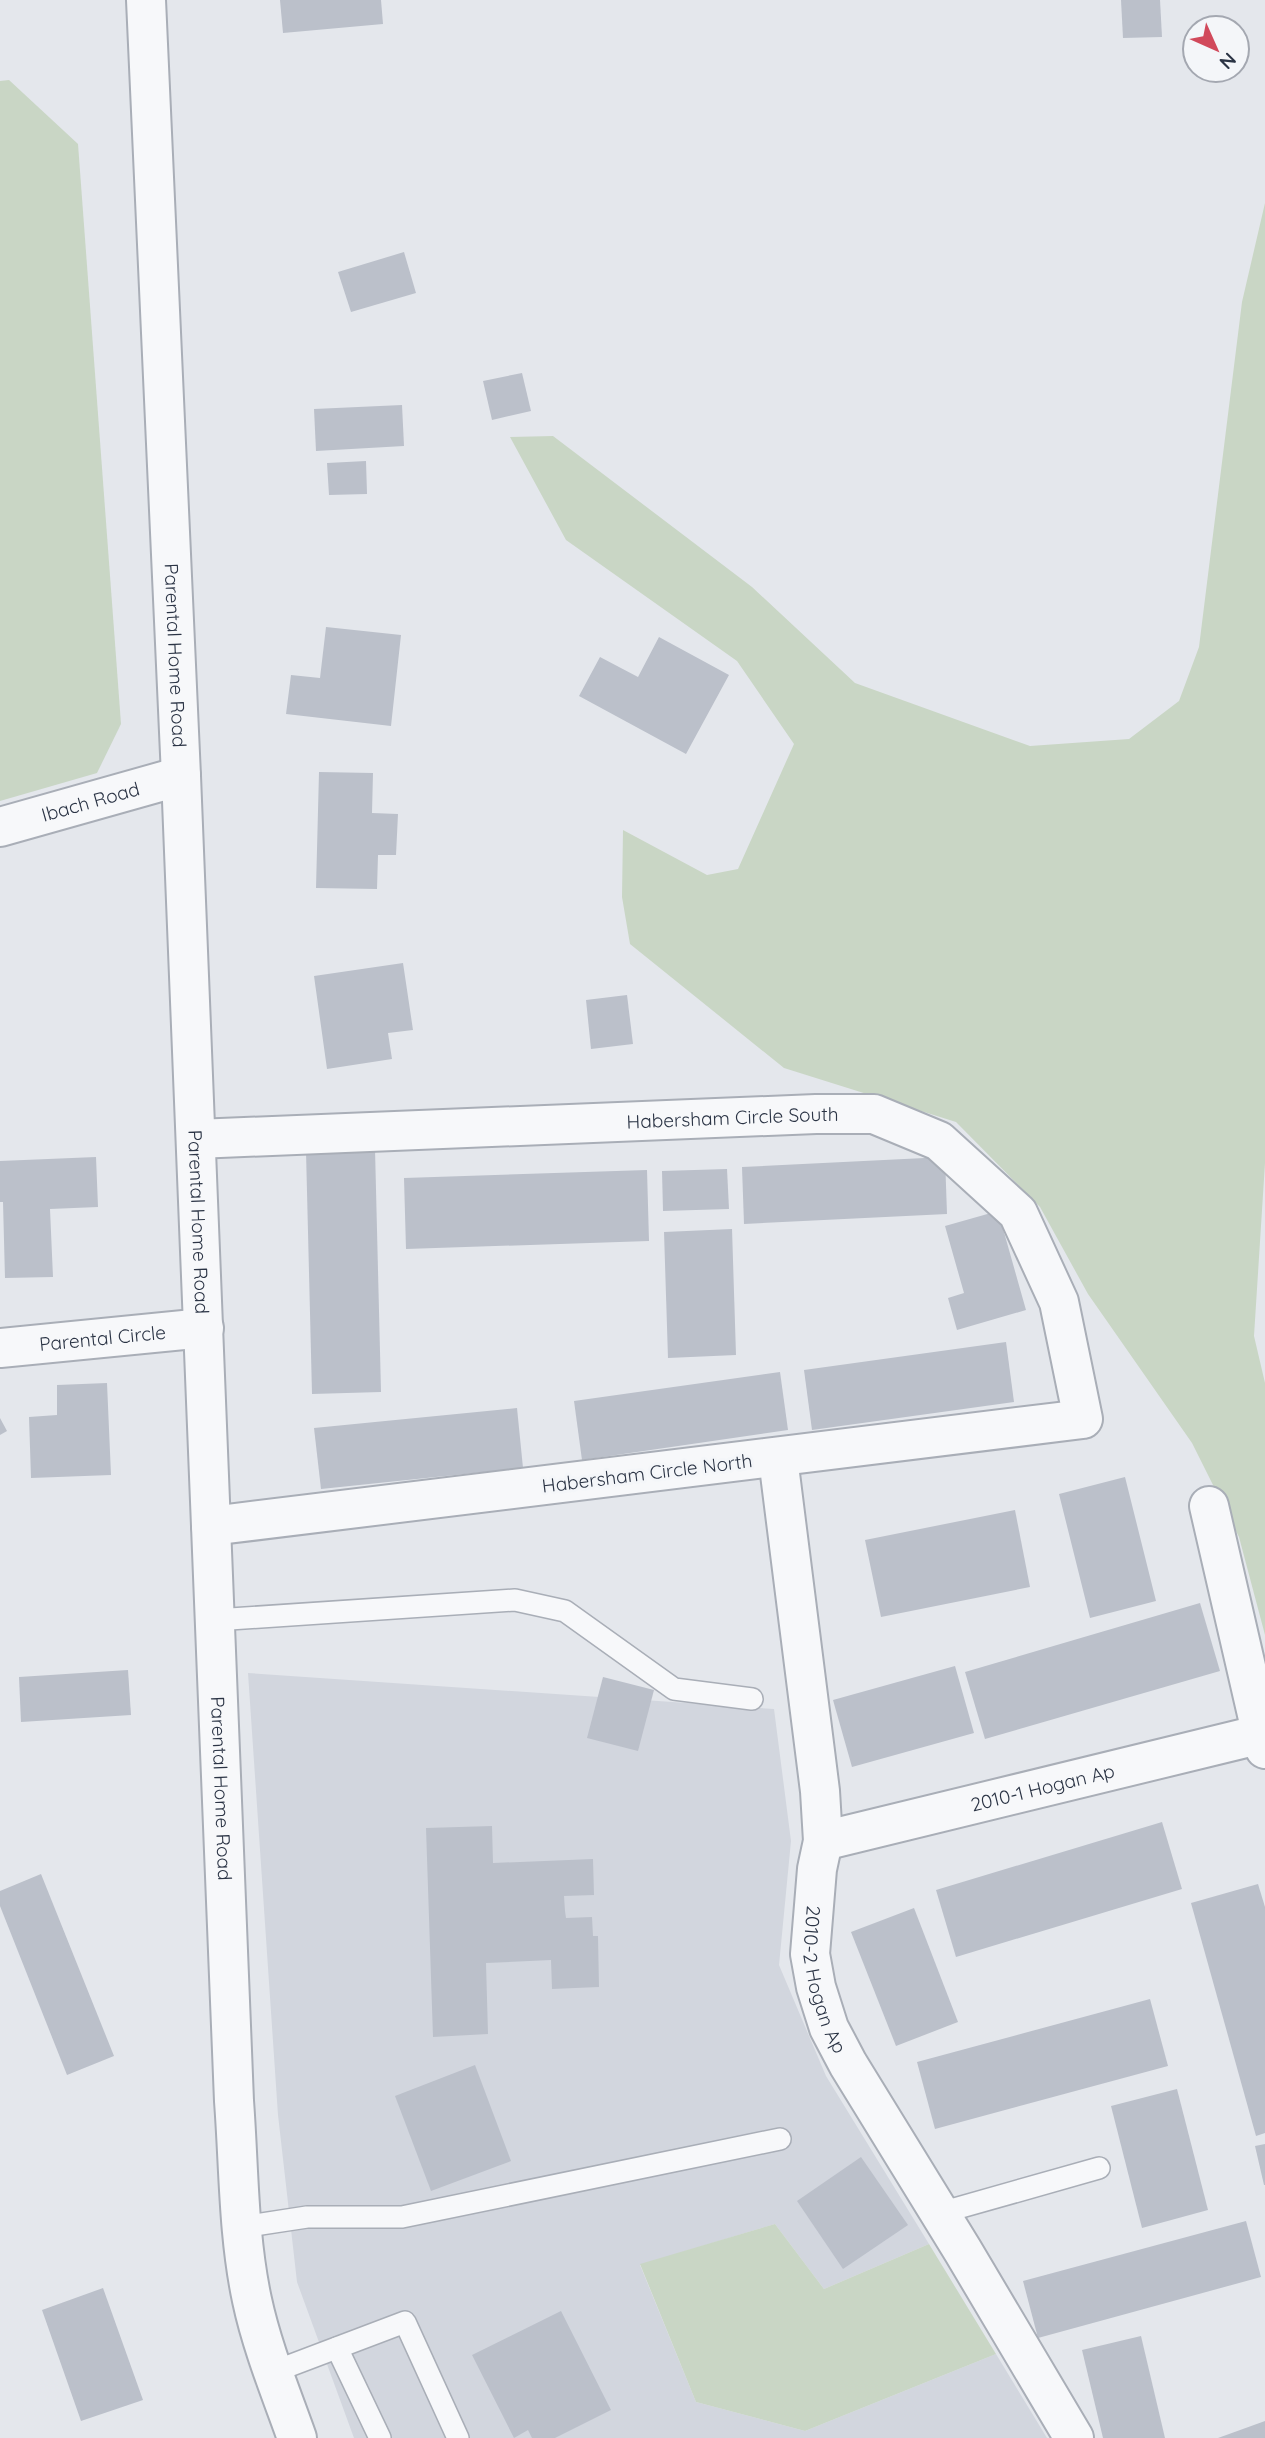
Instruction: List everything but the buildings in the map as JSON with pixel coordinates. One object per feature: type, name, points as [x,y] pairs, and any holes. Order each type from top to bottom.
[{"type":"street","name":"Parental Home Road","points":[[146,0],[205,1328],[234,2101],[243,2227],[252,2300],[273,2372],[297,2438]]},
{"type":"street","name":"Ibach Road","points":[[0,827],[181,776]]},
{"type":"street","name":"Habersham Circle South","points":[[197,1139],[816,1114],[874,1114],[939,1141],[1018,1213],[1059,1302],[1083,1419]]},
{"type":"street","name":"Parental Circle","points":[[0,1348],[205,1328]]},
{"type":"street","name":"Habersham Circle North","points":[[211,1526],[1083,1419]]},
{"type":"street","name":"2010-2 Hogan Ap","points":[[778,1458],[820,1791],[823,1841],[817,1869],[810,1954],[816,1987],[829,2028],[848,2064],[1074,2438]]},
{"type":"street","name":"2010-1 Hogan Ap","points":[[823,1841],[1263,1741],[1209,1506]]},
{"type":"lane","points":[[215,1620],[515,1600],[565,1611],[674,1689],[752,1699]]},
{"type":"lane","points":[[243,2227],[307,2217],[402,2217],[780,2139]]},
{"type":"lane","points":[[940,2213],[1099,2168]]},
{"type":"lane","points":[[273,2372],[405,2322],[458,2438]]},
{"type":"lane","points":[[337,2348],[380,2438]]},
{"type":"shaded area","points":[[248,1673],[774,1709],[791,1841],[779,1965],[826,2076],[929,2244],[824,2289],[775,2224],[640,2265],[696,2402],[805,2431],[996,2354],[1047,2438],[354,2438],[297,2282],[278,2115]]},
{"type":"green space","points":[[9,80],[78,144],[121,724],[97,773],[0,801],[0,81]]},
{"type":"green space","points":[[1265,203],[1265,1163],[1254,1336],[1265,1383],[1265,1635],[1239,1537],[1192,1443],[1088,1294],[1040,1207],[956,1122],[784,1068],[630,944],[622,897],[623,830],[707,875],[738,869],[794,744],[737,661],[566,540],[510,437],[553,436],[752,587],[855,683],[1030,746],[1129,739],[1179,701],[1199,647],[1242,302]]},
{"type":"green space","points":[[775,2224],[824,2289],[929,2244],[996,2354],[805,2431],[696,2402],[640,2264]]}]
